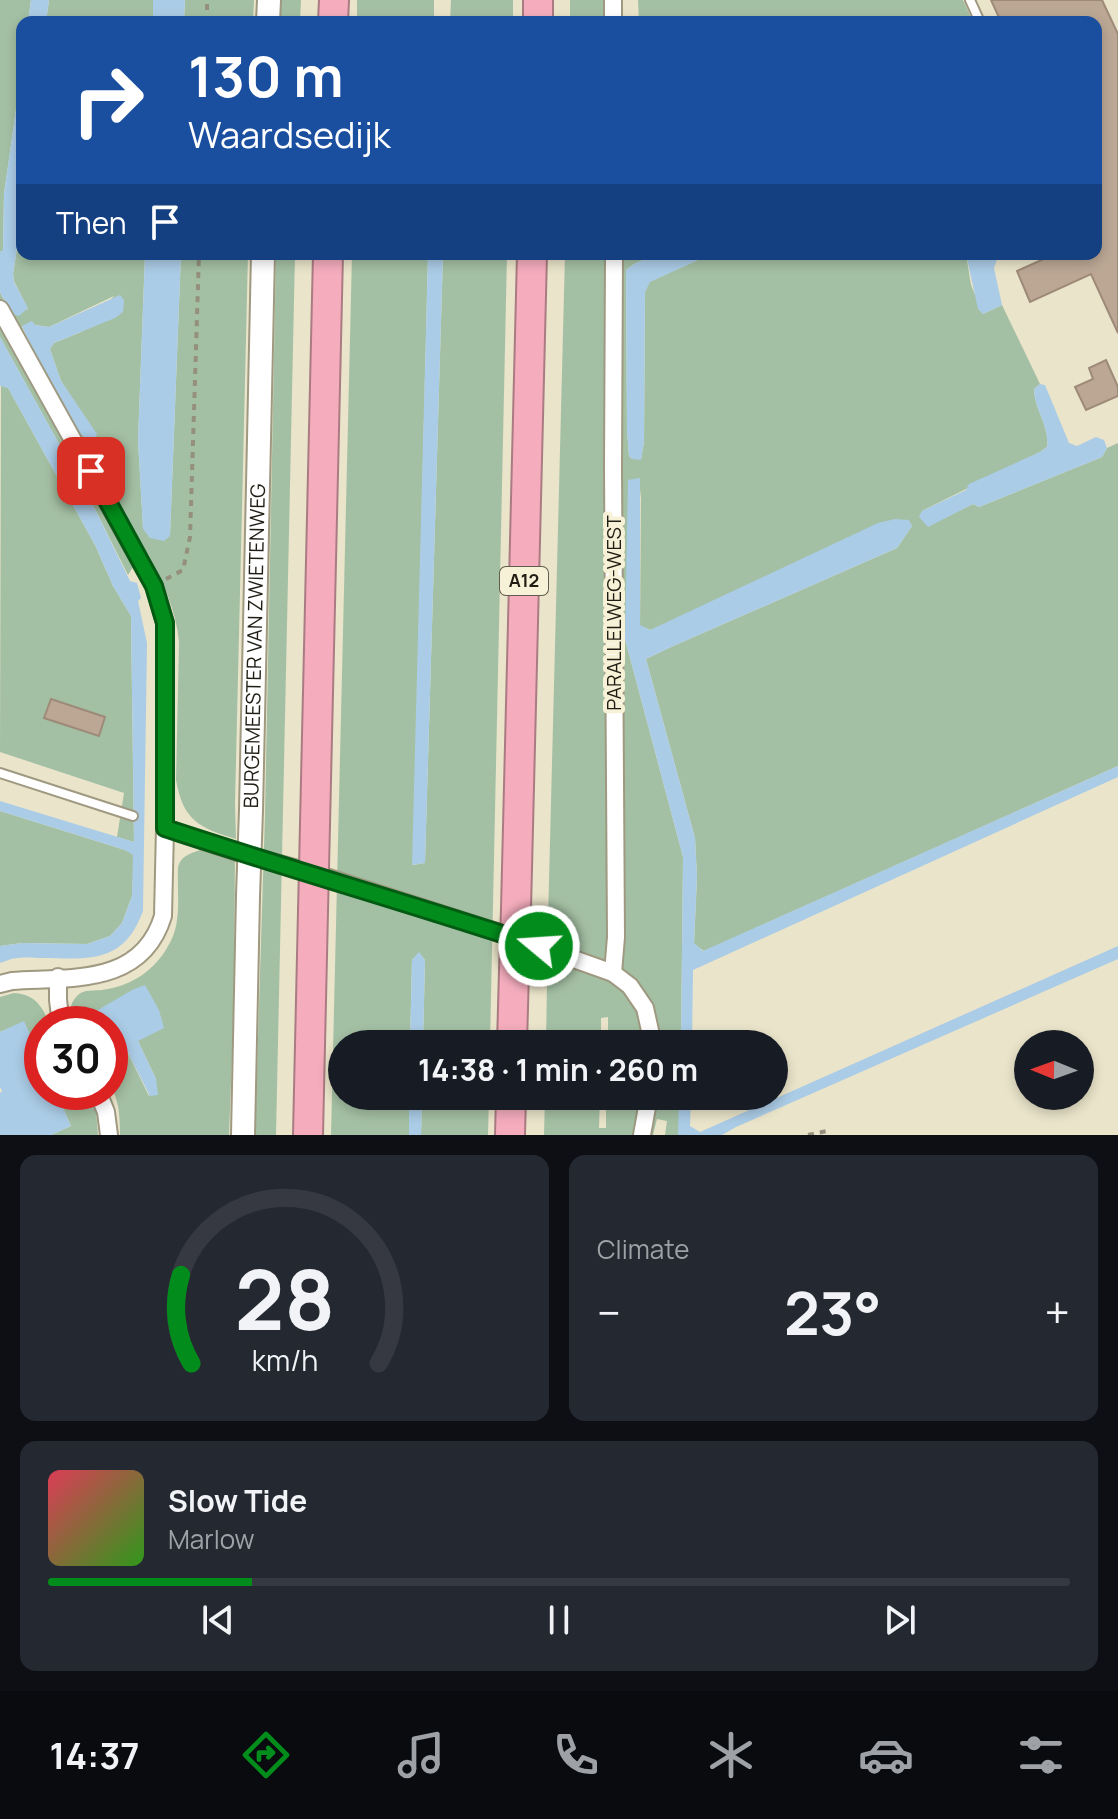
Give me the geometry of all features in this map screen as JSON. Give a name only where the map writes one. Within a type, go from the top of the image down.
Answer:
[{"type":"highway","points":[[308,1135],[328,260]]},
{"type":"highway","name":"A12","points":[[512,1030],[532,260]]},
{"type":"highway","points":[[510,1135],[511,1110]]},
{"type":"main road","name":"BURGEMEESTER VAN ZWIETENWEG","points":[[243,1135],[263,260]]},
{"type":"street","name":"PARALLELWEG-WEST","points":[[613,973],[616,937],[613,484],[619,260]]},
{"type":"street","points":[[0,309],[154,586],[165,623],[165,828],[163,916],[159,929],[148,948],[115,970],[97,976],[0,984]]},
{"type":"street","points":[[165,828],[512,937],[613,973],[630,986],[645,1008],[650,1030]]},
{"type":"street","points":[[58,977],[59,1006]]},
{"type":"street","points":[[105,1110],[109,1135]]},
{"type":"street","points":[[642,1135],[646,1110]]},
{"type":"lane","points":[[0,773],[133,816]]},
{"type":"path","points":[[154,586],[183,570],[190,537],[199,260]]},
{"type":"path","points":[[808,1135],[827,1131]]},
{"type":"green space","points":[[0,0],[31,0],[29,16],[16,16],[16,109],[4,194],[3,251],[0,252]]},
{"type":"green space","points":[[49,0],[153,0],[153,16],[47,16]]},
{"type":"green space","points":[[185,0],[254,0],[253,16],[184,16]]},
{"type":"green space","points":[[281,0],[301,0],[300,16],[280,16]]},
{"type":"green space","points":[[357,0],[434,0],[434,16],[357,16]]},
{"type":"green space","points":[[451,0],[513,0],[513,16],[450,16]]},
{"type":"green space","points":[[570,0],[623,0],[623,16],[570,16]]},
{"type":"green space","points":[[638,0],[963,0],[970,16],[639,16]]},
{"type":"green space","points":[[16,255],[16,260],[145,260],[138,440],[143,528],[150,538],[170,535],[181,260],[248,260],[236,839],[195,821],[183,805],[176,780],[179,642],[172,607],[148,554],[128,575],[0,337],[0,292],[11,314],[28,309],[14,281]],"holes":[[[114,296],[81,332],[54,343],[50,349],[61,381],[96,434],[79,433],[55,390],[46,381],[22,327],[31,322],[49,327]]]},
{"type":"green space","points":[[276,260],[295,260],[276,1135],[255,1135]]},
{"type":"green space","points":[[352,260],[428,260],[413,865],[425,863],[443,260],[507,260],[490,1030],[423,1030],[425,960],[419,953],[412,960],[410,1030],[334,1030]]},
{"type":"green space","points":[[565,260],[643,260],[626,270],[629,456],[641,459],[644,442],[645,292],[649,282],[698,260],[967,260],[971,285],[983,314],[1002,305],[1040,384],[1034,389],[1047,447],[922,511],[928,526],[973,504],[979,507],[1102,457],[1107,448],[1118,443],[1118,766],[704,951],[694,944],[695,838],[646,659],[897,548],[912,526],[651,630],[640,626],[641,489],[625,639],[683,857],[681,1030],[608,1030],[608,1017],[601,1018],[601,1030],[546,1030]]},
{"type":"green space","points":[[1,385],[8,388],[131,616],[134,842],[117,837],[124,793],[0,752]]},
{"type":"green space","points":[[0,811],[134,855],[132,896],[122,923],[110,936],[87,944],[22,943],[0,946]]},
{"type":"green space","points":[[200,850],[235,858],[229,1135],[120,1135],[118,1110],[128,1110],[128,1053],[149,1096],[156,1079],[138,1041],[128,1033],[128,1006],[72,1006],[75,998],[84,992],[114,988],[135,979],[161,957],[175,928],[178,867],[186,856]]},
{"type":"green space","points":[[21,994],[40,1006],[24,1006],[24,1022],[0,1032],[0,997]]},
{"type":"green space","points":[[64,1110],[96,1110],[98,1135],[51,1135],[71,1126]]},
{"type":"green space","points":[[332,1110],[409,1110],[409,1135],[331,1135]]},
{"type":"green space","points":[[422,1110],[489,1110],[488,1135],[421,1135]]},
{"type":"green space","points":[[545,1110],[600,1110],[599,1128],[606,1128],[606,1110],[679,1110],[678,1135],[665,1135],[667,1121],[657,1119],[653,1135],[544,1135]]},
{"type":"water","points":[[31,0],[49,0],[47,16],[29,16]]},
{"type":"water","points":[[153,0],[185,0],[184,16],[153,16]]},
{"type":"water","points":[[16,109],[16,255],[13,274],[28,308],[19,316],[11,314],[0,292],[4,194]]},
{"type":"water","points":[[145,260],[181,260],[170,536],[164,541],[150,538],[143,529],[138,440]]},
{"type":"water","points":[[428,260],[443,260],[425,863],[412,865]]},
{"type":"water","points":[[643,260],[698,260],[650,282],[645,292],[644,442],[641,460],[629,456],[627,430],[626,270]]},
{"type":"water","points":[[967,260],[997,260],[994,268],[1002,305],[983,314],[978,309]]},
{"type":"water","points":[[120,295],[124,300],[123,312],[54,343],[50,349],[61,381],[97,434],[95,439],[87,439],[79,433],[55,390],[46,381],[22,326],[32,321],[35,325],[49,327]]},
{"type":"water","points":[[0,337],[95,509],[130,581],[137,583],[141,598],[138,601],[147,643],[143,911],[135,928],[116,949],[91,957],[21,958],[0,963],[0,946],[22,943],[87,944],[110,936],[122,923],[132,896],[133,855],[0,811],[0,801],[134,842],[131,616],[8,388],[0,386]]},
{"type":"water","points":[[1040,384],[1045,385],[1069,443],[1077,446],[1096,437],[1104,440],[1107,448],[1102,457],[979,507],[973,504],[928,527],[919,517],[922,511],[966,490],[969,484],[1047,447],[1034,389]]},
{"type":"water","points":[[640,478],[640,625],[650,630],[878,523],[909,520],[912,526],[897,548],[646,659],[695,838],[694,943],[703,951],[1118,766],[1118,777],[693,970],[692,1030],[681,1030],[683,857],[625,639],[628,480]]},
{"type":"water","points":[[1118,946],[1118,959],[788,1104],[788,1093]]},
{"type":"water","points":[[419,952],[425,960],[423,1030],[410,1030],[412,960]]},
{"type":"water","points":[[145,985],[159,1010],[164,1028],[138,1041],[156,1079],[158,1095],[150,1096],[128,1053],[128,1006],[105,1006]]},
{"type":"water","points":[[24,1021],[24,1110],[64,1110],[71,1126],[51,1135],[0,1135],[0,1032]]},
{"type":"water","points":[[409,1110],[422,1110],[421,1135],[409,1135]]},
{"type":"water","points":[[679,1110],[691,1110],[690,1126],[700,1132],[749,1110],[775,1110],[722,1135],[678,1135]]},
{"type":"building","points":[[991,0],[1102,0],[1118,34],[1118,333],[1091,274],[1030,302],[1017,271],[1042,260],[1102,260],[1102,16],[998,16]]},
{"type":"building","points":[[1106,360],[1118,387],[1118,396],[1086,410],[1075,387],[1093,379],[1089,368]]},
{"type":"building","points":[[51,699],[105,717],[99,736],[44,718]]},
{"type":"route","points":[[91,471],[154,586],[165,623],[165,828],[539,946]]}]
